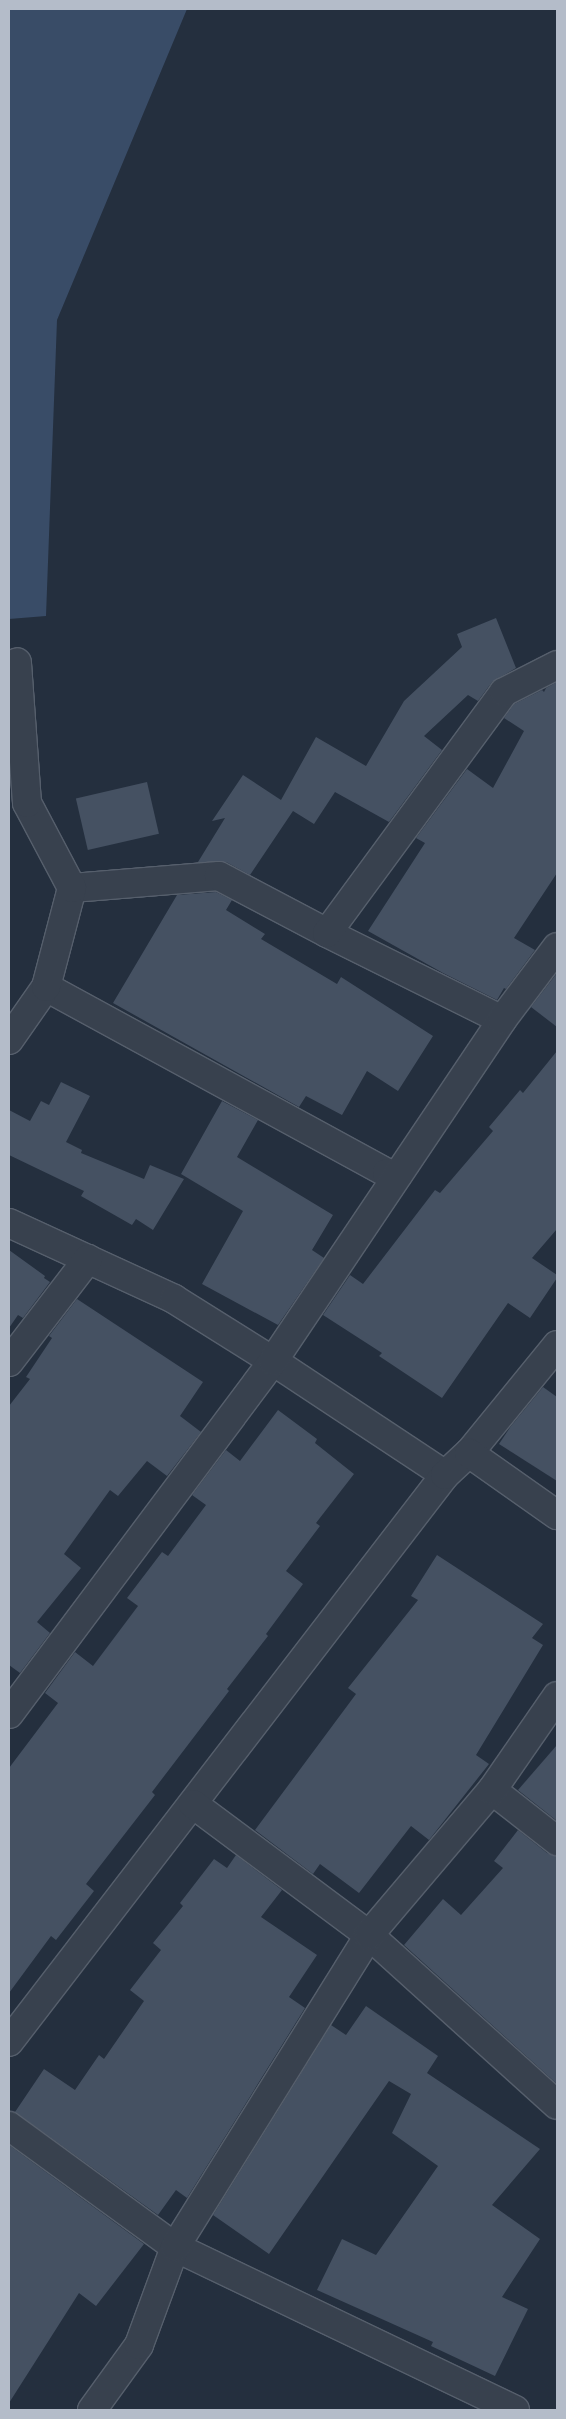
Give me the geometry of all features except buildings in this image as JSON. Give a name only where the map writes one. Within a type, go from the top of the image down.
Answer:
[{"type":"street","points":[[9,1040],[46,987],[72,888],[27,803],[17,662]]},
{"type":"street","points":[[327,933],[504,692],[557,665]]},
{"type":"street","points":[[72,888],[218,876],[327,933],[502,1020]]},
{"type":"street","points":[[9,1714],[273,1360],[502,1020],[557,947]]},
{"type":"street","points":[[46,987],[387,1173],[398,1175]]},
{"type":"street","points":[[9,1223],[174,1298],[273,1360],[445,1475]]},
{"type":"street","points":[[9,1362],[88,1259]]},
{"type":"street","points":[[9,2042],[445,1475],[469,1453],[557,1345]]},
{"type":"street","points":[[469,1453],[557,1515]]},
{"type":"street","points":[[92,2410],[139,2345],[175,2247],[370,1935],[492,1790],[557,1696]]},
{"type":"street","points":[[492,1790],[557,1841]]},
{"type":"street","points":[[193,1804],[370,1935],[557,2105]]},
{"type":"street","points":[[9,2126],[175,2247],[515,2410]]},
{"type":"water","points":[[9,9],[187,9],[57,320],[46,616],[9,619]]}]
